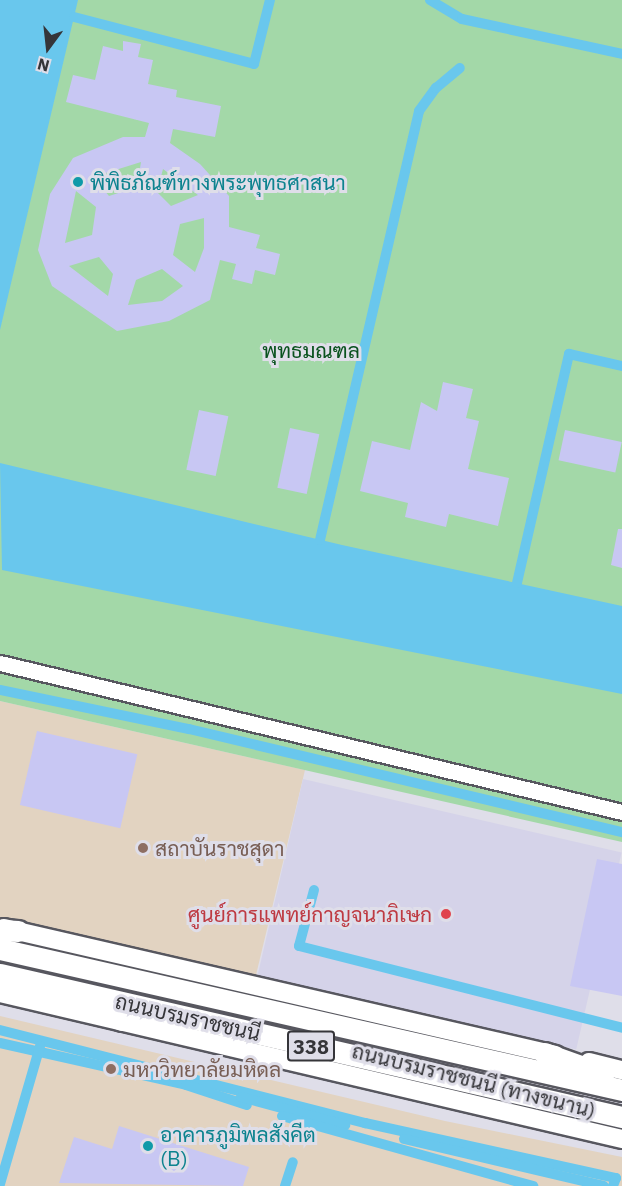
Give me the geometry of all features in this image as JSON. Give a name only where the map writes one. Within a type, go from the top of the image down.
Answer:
[{"type":"highway","name":"ถนนบรมราชชนนี","points":[[0,949],[622,1090]]},
{"type":"highway","points":[[4,981],[122,1020]]},
{"type":"highway","name":"ถนนบรมราชชนนี","points":[[4,981],[622,1118]]},
{"type":"highway","points":[[544,1053],[622,1081]]},
{"type":"main road","name":"ถนนบรมราชชนนี (ทางขนาน)","points":[[6,930],[622,1070]]},
{"type":"main road","name":"ถนนบรมราชชนนี (ทางขนาน)","points":[[122,1020],[622,1139]]},
{"type":"street","points":[[0,663],[622,812]]},
{"type":"shaded area","name":"สถาบันราชสุดา","points":[[0,701],[305,770],[256,975],[0,918]]},
{"type":"shaded area","name":"ศูนย์การแพทย์กาญจนาภิเษก","points":[[303,779],[622,853],[576,1049],[258,976]]},
{"type":"shaded area","name":"มหาวิทยาลัยมหิดล","points":[[0,1016],[445,1121],[622,1157],[622,1186],[0,1186]]},
{"type":"green space","name":"พุทธมณฑล","points":[[0,0],[622,0],[622,842],[0,701]]},
{"type":"water","points":[[0,0],[78,0],[0,330]]},
{"type":"water","points":[[0,463],[342,545],[622,606],[622,694],[2,570]]},
{"type":"building","name":"พิพิธภัณฑ์ทางพระพุทธศาสนา","points":[[123,41],[141,44],[138,57],[153,60],[148,84],[177,90],[176,97],[221,106],[215,137],[173,129],[170,143],[200,164],[229,196],[229,227],[260,235],[256,248],[280,254],[275,275],[255,270],[252,284],[232,279],[236,264],[220,260],[210,300],[169,321],[117,331],[52,286],[38,250],[50,194],[73,158],[123,137],[145,137],[149,123],[66,102],[73,75],[95,80],[103,46],[123,51]],"holes":[[[141,162],[137,187],[109,196],[93,177]],[[163,169],[198,195],[171,206],[157,192]],[[76,191],[96,207],[92,235],[65,243]],[[204,218],[204,248],[195,272],[173,255],[180,224]],[[99,257],[113,274],[108,296],[69,266]],[[162,269],[183,286],[162,301],[128,305],[136,280]]]},
{"type":"building","points":[[443,382],[473,389],[466,418],[479,421],[468,469],[509,478],[498,526],[449,514],[446,527],[405,517],[408,503],[360,491],[372,441],[410,450],[421,402],[437,411]]},
{"type":"building","points":[[199,410],[228,416],[216,476],[186,470]]},
{"type":"building","points":[[290,428],[319,434],[307,494],[277,488]]},
{"type":"building","points":[[565,430],[622,442],[615,472],[559,460]]},
{"type":"building","points":[[618,529],[622,529],[622,568],[611,565]]},
{"type":"building","points":[[37,731],[137,754],[120,828],[20,805]]},
{"type":"building","points":[[597,859],[622,864],[622,996],[570,986]]},
{"type":"building","name":"อาคารภูมิพลสังคีต (B)","points":[[119,1126],[249,1167],[243,1186],[59,1183],[74,1137],[112,1149]]},
{"type":"waterway","points":[[74,17],[254,64],[270,0]]},
{"type":"waterway","points":[[430,0],[462,19],[622,54]]},
{"type":"waterway","points":[[320,540],[419,111],[436,88],[460,68]]},
{"type":"waterway","points":[[517,583],[569,354],[622,366]]},
{"type":"waterway","points":[[0,690],[189,729],[622,832]]},
{"type":"waterway","points":[[314,890],[299,946],[622,1028]]},
{"type":"waterway","points":[[0,1030],[365,1123],[616,1178],[613,1186]]},
{"type":"waterway","points":[[0,1043],[186,1085],[247,1105]]},
{"type":"waterway","points":[[0,1184],[40,1046]]},
{"type":"waterway","points":[[241,1097],[345,1125]]},
{"type":"waterway","points":[[282,1116],[533,1186]]},
{"type":"waterway","points":[[404,1139],[604,1186]]},
{"type":"waterway","points":[[285,1186],[293,1162]]},
{"type":"place","name":"พิพิธภัณฑ์ทางพระพุทธศาสนา","points":[[78,182]]},
{"type":"place","name":"สถาบันราชสุดา","points":[[143,848]]},
{"type":"place","name":"ศูนย์การแพทย์กาญจนาภิเษก","points":[[446,914]]},
{"type":"place","name":"มหาวิทยาลัยมหิดล","points":[[111,1069]]},
{"type":"place","name":"อาคารภูมิพลสังคีต (B)","points":[[148,1146]]}]
